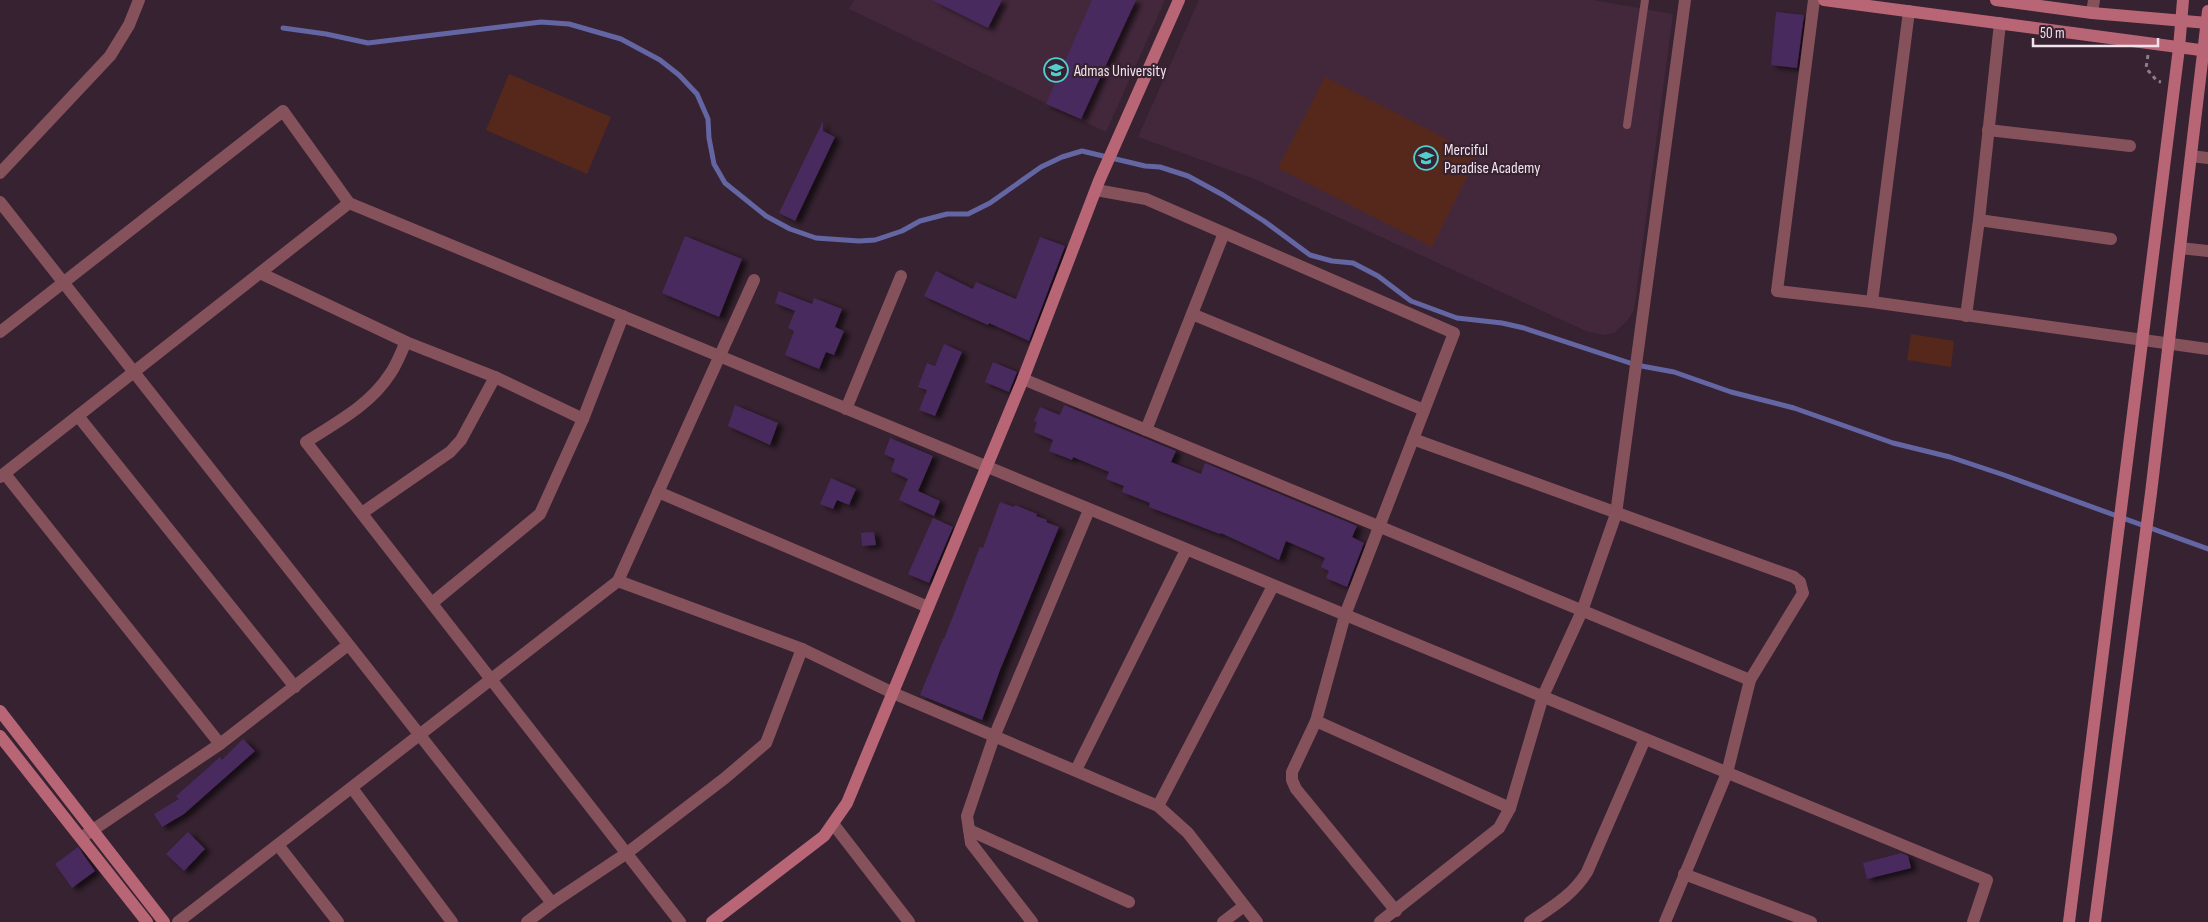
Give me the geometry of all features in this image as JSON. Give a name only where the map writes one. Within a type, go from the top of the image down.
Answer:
[{"type":"street","points":[[0,173],[110,56],[129,25],[139,0]]},
{"type":"street","points":[[712,922],[810,849],[834,824],[847,803],[1023,379],[1119,133],[1179,0]]},
{"type":"street","points":[[1380,922],[1499,828],[1510,808],[1543,696],[1582,611],[1616,514],[1686,0]]},
{"type":"street","points":[[1814,0],[1777,291],[1872,302],[2208,350]]},
{"type":"street","points":[[1824,0],[2206,51]]},
{"type":"street","points":[[1996,0],[2093,6],[2180,21],[2208,19],[2206,51],[2191,156],[2151,493],[2095,922]]},
{"type":"street","points":[[2069,922],[2179,48],[2183,0]]},
{"type":"street","points":[[1872,302],[1909,11]]},
{"type":"street","points":[[1966,316],[1979,220],[2000,23]]},
{"type":"street","points":[[0,332],[282,111],[349,203],[1987,880],[1973,922]]},
{"type":"street","points":[[1988,130],[2130,146]]},
{"type":"street","points":[[2191,156],[2208,158]]},
{"type":"street","points":[[1098,185],[1146,199],[1454,333],[1345,615],[1316,722],[1292,772],[1292,780],[1296,789],[1396,911]]},
{"type":"street","points":[[0,202],[552,903]]},
{"type":"street","points":[[220,744],[2,476],[349,203]]},
{"type":"street","points":[[1979,220],[2111,239]]},
{"type":"street","points":[[1146,430],[1224,233]]},
{"type":"street","points":[[2180,248],[2208,251]]},
{"type":"street","points":[[260,273],[406,342],[494,377],[583,419]]},
{"type":"street","points":[[846,409],[901,276]]},
{"type":"street","points":[[178,922],[618,581],[754,280]]},
{"type":"street","points":[[1192,314],[1424,410]]},
{"type":"street","points":[[432,603],[540,514],[583,419],[623,316]]},
{"type":"street","points":[[406,342],[391,372],[375,394],[356,410],[306,442],[680,922]]},
{"type":"street","points":[[362,513],[450,452],[461,440],[494,377]]},
{"type":"street","points":[[1023,379],[1750,680]]},
{"type":"street","points":[[78,416],[295,687]]},
{"type":"street","points":[[1413,439],[1794,577],[1800,582],[1803,593],[1750,680],[1727,773],[1665,922]]},
{"type":"street","points":[[658,492],[928,607]]},
{"type":"street","points":[[1032,922],[971,843],[967,816],[994,737],[1090,510]]},
{"type":"street","points":[[1076,770],[1186,550]]},
{"type":"street","points":[[618,581],[802,649],[893,693],[1158,806],[1188,834],[1257,922]]},
{"type":"street","points":[[1158,806],[1273,586]]},
{"type":"street","points":[[81,838],[220,744],[348,645]]},
{"type":"street","points":[[527,922],[627,853],[725,778],[766,743],[802,649]]},
{"type":"street","points":[[0,711],[164,922]]},
{"type":"street","points":[[1316,722],[1510,808]]},
{"type":"street","points":[[0,736],[147,922]]},
{"type":"street","points":[[1530,922],[1564,899],[1579,885],[1587,872],[1645,739]]},
{"type":"street","points":[[352,788],[452,922]]},
{"type":"street","points":[[834,824],[909,922]]},
{"type":"street","points":[[969,830],[1129,902]]},
{"type":"street","points":[[278,845],[338,922]]},
{"type":"street","points":[[1684,874],[1811,922]]},
{"type":"street","points":[[1223,922],[1244,906]]},
{"type":"lane","points":[[1627,125],[1645,0]]},
{"type":"shaded area","name":"Admas University","points":[[854,0],[1165,0],[1106,132],[849,9]]},
{"type":"shaded area","name":"Merciful Paradise Academy","points":[[1199,0],[1593,0],[1673,14],[1634,310],[1627,321],[1614,333],[1604,335],[1588,332],[1257,180],[1138,137]]},
{"type":"shaded area","points":[[509,74],[611,117],[587,174],[486,130]]},
{"type":"shaded area","points":[[1325,77],[1478,155],[1432,247],[1278,168]]},
{"type":"shaded area","points":[[1911,334],[1954,341],[1951,367],[1907,360]]},
{"type":"building","points":[[932,0],[1002,0],[988,28]]},
{"type":"building","points":[[1092,0],[1136,0],[1081,119],[1046,104]]},
{"type":"building","points":[[1776,12],[1804,15],[1797,68],[1771,65]]},
{"type":"building","points":[[823,121],[823,131],[835,137],[795,221],[779,213]]},
{"type":"building","points":[[685,236],[742,259],[719,317],[662,293]]},
{"type":"building","points":[[1040,237],[1065,246],[1029,341],[924,296],[936,271],[973,289],[976,282],[1016,299]]},
{"type":"building","points":[[779,291],[812,304],[814,298],[842,309],[835,327],[844,331],[834,355],[826,352],[819,369],[785,355],[794,331],[788,328],[795,311],[775,303]]},
{"type":"building","points":[[944,344],[962,352],[935,416],[919,410],[927,390],[918,387],[927,363],[935,366]]},
{"type":"building","points":[[993,362],[1017,372],[1009,392],[985,382]]},
{"type":"building","points":[[735,405],[778,423],[770,445],[728,426]]},
{"type":"building","points":[[1064,405],[1176,451],[1171,462],[1201,474],[1205,463],[1357,526],[1352,537],[1364,543],[1347,587],[1326,578],[1329,571],[1321,567],[1325,558],[1286,541],[1279,560],[1221,533],[1149,507],[1150,503],[1122,492],[1124,486],[1106,479],[1109,472],[1073,457],[1072,460],[1049,451],[1053,440],[1034,432],[1037,422],[1034,421],[1040,407],[1060,415]]},
{"type":"building","points":[[890,438],[933,456],[918,491],[940,501],[934,516],[899,500],[908,479],[891,471],[895,459],[884,454]]},
{"type":"building","points":[[831,478],[856,489],[849,505],[837,500],[833,509],[820,504]]},
{"type":"building","points":[[1000,502],[1014,507],[1015,505],[1037,514],[1036,516],[1047,520],[1046,522],[1059,527],[1000,670],[982,720],[920,695],[980,547],[983,548]]},
{"type":"building","points":[[933,518],[953,527],[929,583],[908,574]]},
{"type":"building","points":[[874,532],[876,545],[862,546],[861,533]]},
{"type":"building","points":[[243,739],[255,751],[184,814],[162,827],[154,814],[179,799],[176,796],[220,757],[222,760]]},
{"type":"building","points":[[188,832],[205,849],[184,871],[166,854]]},
{"type":"building","points":[[78,847],[95,871],[72,888],[55,864]]},
{"type":"building","points":[[1901,853],[1908,856],[1911,868],[1867,879],[1863,863]]},
{"type":"waterway","points":[[283,28],[326,34],[368,43],[541,22],[569,24],[621,39],[660,60],[679,75],[697,94],[708,119],[709,138],[714,164],[725,183],[766,216],[790,229],[816,238],[859,241],[875,240],[902,231],[920,221],[947,214],[968,214],[990,203],[1041,167],[1062,157],[1082,151],[1145,166],[1160,167],[1188,176],[1223,195],[1264,221],[1310,255],[1332,261],[1353,263],[1378,276],[1411,301],[1457,318],[1502,323],[1524,328],[1636,365],[1674,372],[1731,392],[1794,408],[1893,443],[1950,457],[2004,475],[2208,549]]},
{"type":"place","name":"Admas University","points":[[1056,70]]},
{"type":"place","name":"Merciful Paradise Academy","points":[[1426,158]]}]
